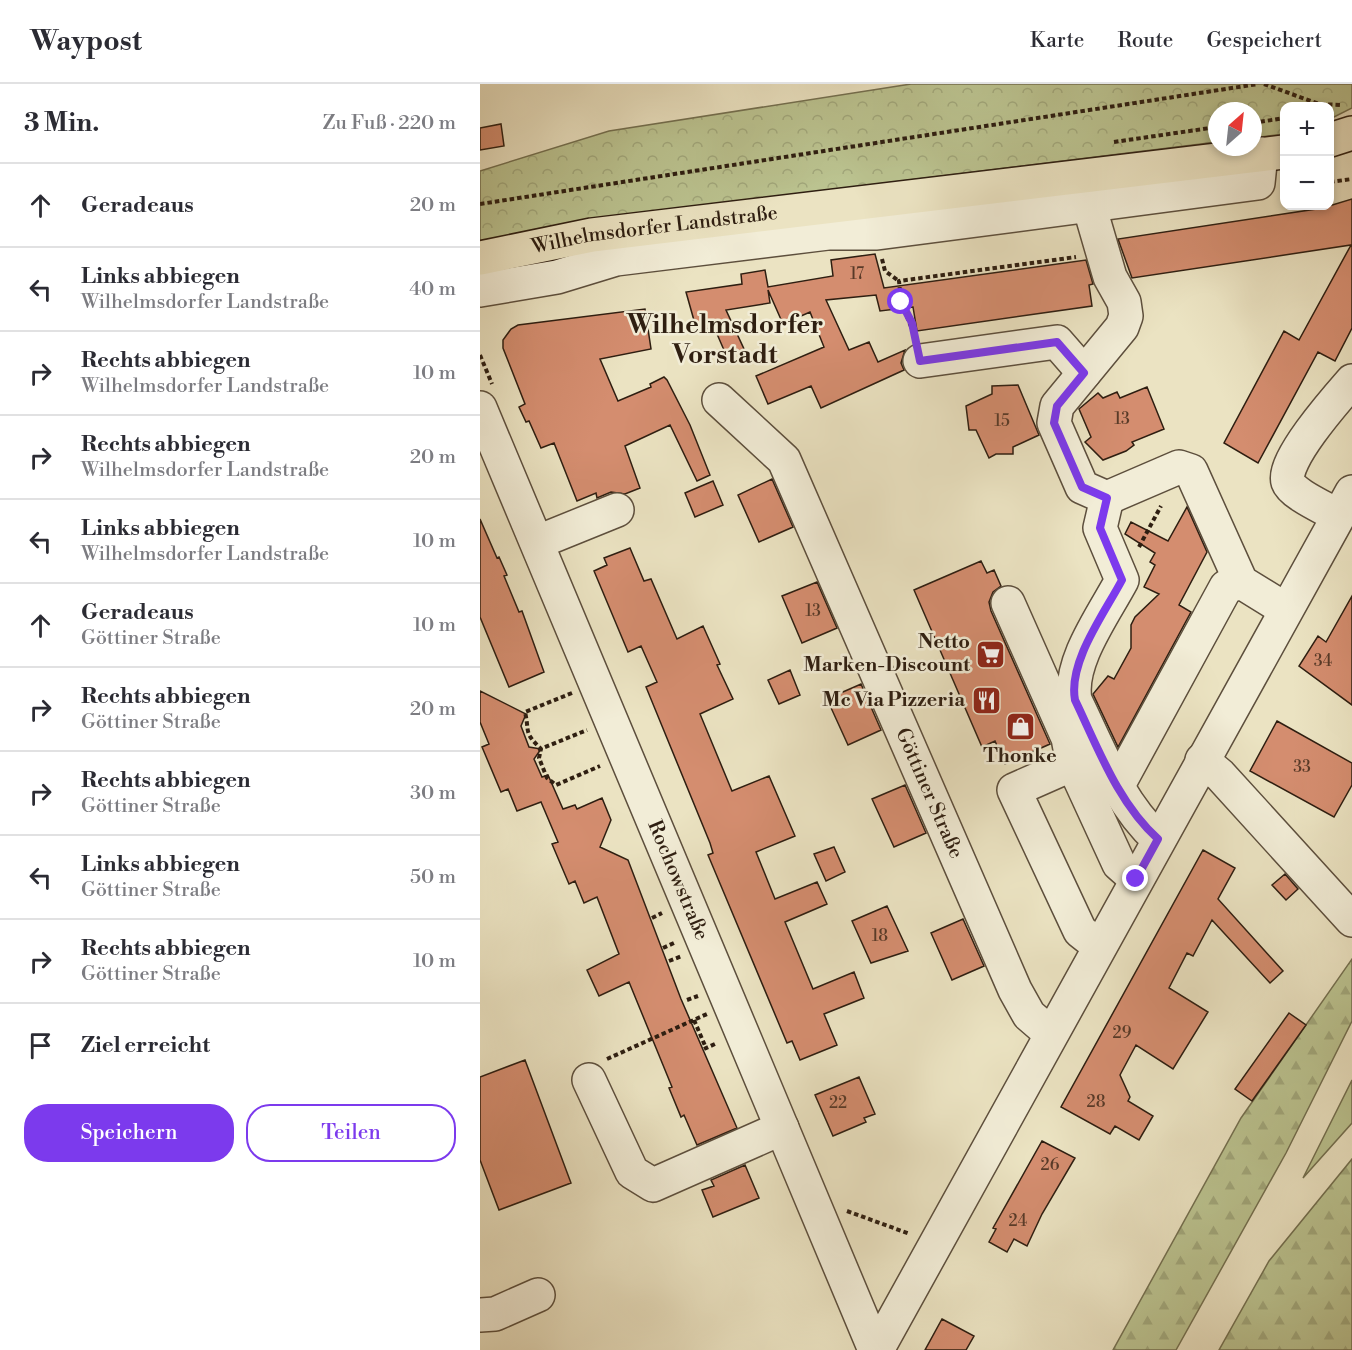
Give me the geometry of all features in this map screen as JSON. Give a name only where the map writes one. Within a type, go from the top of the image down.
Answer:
[{"type":"main road","points":[[1334,135],[1351,119]]},
{"type":"main road","points":[[1334,152],[1352,150]]},
{"type":"main road","name":"Wilhelmsdorfer Landstraße","points":[[480,258],[592,235],[829,220],[1073,198],[1277,153]]},
{"type":"street","points":[[1073,198],[1103,253],[1110,277],[1124,302],[1126,316],[1122,327],[1057,406],[1054,423],[1082,487],[1107,498],[1179,467],[1191,471],[1241,582],[1285,609]]},
{"type":"street","name":"Wilhelmsdorfer Landstraße","points":[[480,290],[557,278],[616,259],[829,220]]},
{"type":"street","points":[[920,361],[1057,342],[1084,373]]},
{"type":"street","points":[[876,1350],[1345,504],[1293,490],[1287,481],[1288,470],[1318,418],[1352,381]]},
{"type":"street","name":"Göttiner Straße","points":[[719,400],[784,460],[1015,990],[1029,1015],[1051,1034]]},
{"type":"street","name":"Rochowstraße","points":[[480,408],[876,1350]]},
{"type":"street","points":[[1107,498],[1100,528],[1122,580],[1077,666],[1073,685],[1075,700],[1117,787],[1141,824],[1158,839]]},
{"type":"street","points":[[538,542],[617,510]]},
{"type":"street","points":[[1117,787],[1226,586],[1241,582]]},
{"type":"street","points":[[1008,603],[1068,738],[1073,764],[1119,864],[1136,879]]},
{"type":"street","points":[[1202,760],[1220,775],[1352,920]]},
{"type":"street","points":[[1073,764],[1014,790],[1080,931],[1100,946]]},
{"type":"street","points":[[589,1080],[632,1172],[653,1185],[783,1128]]},
{"type":"street","points":[[480,1314],[495,1314],[538,1296]]},
{"type":"path","points":[[480,204],[609,182],[1258,84]]},
{"type":"path","points":[[1264,84],[1319,104],[1351,119]]},
{"type":"path","points":[[1262,122],[1280,119]]},
{"type":"path","points":[[1334,181],[1352,179]]},
{"type":"path","points":[[920,361],[912,323],[901,302],[899,280],[1103,253]]},
{"type":"path","points":[[1122,580],[1179,467]]},
{"type":"path","points":[[540,750],[533,743],[525,724],[525,712],[575,692]]},
{"type":"path","points":[[540,750],[591,728]]},
{"type":"path","points":[[540,750],[539,758],[548,778],[556,785],[605,764]]},
{"type":"path","points":[[652,918],[666,911]]},
{"type":"path","points":[[663,948],[680,941]]},
{"type":"path","points":[[669,962],[685,954]]},
{"type":"path","points":[[589,1080],[603,1061],[710,1013]]},
{"type":"path","points":[[694,1020],[705,1049],[722,1041]]},
{"type":"green space","points":[[911,84],[1352,84],[1352,108],[1334,117],[1334,102],[1280,102],[1280,135],[1262,137],[1262,102],[1208,102],[1208,143],[658,211],[480,241],[480,171],[609,131]]},
{"type":"green space","points":[[1352,959],[1352,1021],[1286,1153],[1176,1350],[1113,1350],[1241,1118]]},
{"type":"green space","points":[[1352,1080],[1352,1123],[1303,1178]]},
{"type":"green space","points":[[1352,1159],[1352,1350],[1219,1350],[1269,1261]]},
{"type":"building","points":[[501,124],[504,146],[480,150],[480,128]]},
{"type":"building","points":[[1352,199],[1352,328],[1335,361],[1318,352],[1258,463],[1224,443],[1284,331],[1299,340],[1351,245],[1132,278],[1118,239],[1309,210],[1334,210],[1334,204]]},
{"type":"building","points":[[875,254],[884,288],[1086,260],[1093,284],[1089,285],[1092,306],[917,331],[913,307],[880,311],[876,295],[826,300],[849,350],[869,342],[878,362],[905,350],[901,363],[904,370],[821,408],[811,386],[768,404],[756,376],[824,347],[810,312],[783,324],[768,290],[770,303],[726,310],[744,349],[727,357],[714,327],[697,331],[686,292],[742,284],[741,274],[765,270],[768,287],[833,276],[831,260]]},
{"type":"building","points":[[645,309],[651,349],[600,359],[618,401],[651,387],[650,384],[664,377],[667,380],[690,425],[710,475],[697,481],[670,425],[625,446],[640,488],[625,494],[611,492],[597,498],[596,493],[577,501],[554,443],[541,448],[529,421],[526,422],[519,407],[525,404],[503,348],[503,340],[511,329],[518,325]]},
{"type":"building","points":[[1018,385],[1039,435],[1013,447],[1013,454],[996,454],[989,458],[976,430],[969,430],[966,406],[992,394],[992,386]]},
{"type":"building","points":[[1147,387],[1164,429],[1132,442],[1134,445],[1126,451],[1103,460],[1085,442],[1091,437],[1079,409],[1098,393],[1103,398],[1117,392],[1120,398]]},
{"type":"building","points":[[772,479],[793,527],[759,542],[738,495]]},
{"type":"building","points":[[713,481],[723,505],[695,517],[685,493]]},
{"type":"building","points":[[1187,507],[1207,552],[1179,605],[1191,612],[1118,747],[1093,694],[1108,676],[1114,679],[1131,648],[1131,625],[1135,617],[1159,594],[1144,587],[1155,565],[1150,562],[1155,553],[1125,534],[1131,522],[1168,541]]},
{"type":"building","points":[[480,519],[507,575],[504,576],[519,612],[522,611],[544,672],[509,687],[480,617]]},
{"type":"building","points":[[630,548],[644,581],[651,579],[677,639],[703,626],[720,664],[717,665],[733,699],[700,714],[732,791],[769,776],[795,836],[756,852],[775,899],[817,882],[827,904],[785,922],[813,989],[854,972],[864,998],[824,1014],[837,1045],[800,1060],[792,1041],[787,1043],[708,855],[713,853],[710,843],[646,687],[657,682],[641,646],[628,652],[594,571],[607,565],[604,558]]},
{"type":"building","points":[[981,561],[987,573],[994,570],[1001,586],[993,592],[989,602],[991,611],[1050,744],[1005,764],[995,741],[982,747],[914,590]]},
{"type":"building","points":[[817,582],[837,628],[802,643],[782,596]]},
{"type":"building","points":[[1352,596],[1352,705],[1299,666],[1318,636],[1326,642]]},
{"type":"building","points":[[790,670],[800,695],[779,704],[768,680]]},
{"type":"building","points":[[861,684],[881,730],[848,745],[827,699]]},
{"type":"building","points":[[480,691],[526,714],[521,726],[529,747],[541,749],[534,759],[542,777],[548,775],[563,809],[575,805],[577,809],[602,798],[611,820],[600,847],[628,860],[681,999],[737,1128],[697,1145],[684,1115],[681,1117],[669,1088],[672,1087],[629,982],[599,996],[587,970],[619,954],[597,897],[584,903],[575,881],[569,884],[552,844],[558,842],[541,802],[517,811],[508,789],[501,792],[482,747],[489,744],[480,722]]},
{"type":"building","points":[[1277,721],[1352,763],[1352,785],[1334,817],[1250,771]]},
{"type":"building","points":[[905,785],[926,833],[894,847],[872,799]]},
{"type":"building","points":[[834,847],[845,872],[826,881],[814,854]]},
{"type":"building","points":[[1203,850],[1235,868],[1218,899],[1283,971],[1270,983],[1212,920],[1193,956],[1187,953],[1169,988],[1208,1012],[1173,1069],[1136,1045],[1120,1075],[1130,1097],[1128,1101],[1153,1116],[1139,1140],[1115,1126],[1110,1134],[1061,1107]]},
{"type":"building","points":[[1285,874],[1298,889],[1286,900],[1272,885]]},
{"type":"building","points":[[887,906],[908,951],[871,963],[852,921]]},
{"type":"building","points":[[963,919],[984,966],[952,980],[931,933]]},
{"type":"building","points":[[1289,1013],[1306,1025],[1252,1101],[1235,1089]]},
{"type":"building","points":[[525,1060],[571,1183],[499,1210],[480,1160],[480,1077]]},
{"type":"building","points":[[859,1077],[875,1114],[864,1118],[866,1122],[833,1136],[815,1095]]},
{"type":"building","points":[[1042,1141],[1075,1158],[1042,1214],[1027,1246],[1014,1239],[1007,1252],[989,1242],[996,1229],[993,1228]]},
{"type":"building","points":[[745,1165],[759,1198],[713,1217],[702,1190],[714,1186],[711,1180]]},
{"type":"building","points":[[942,1319],[974,1336],[966,1350],[925,1350]]},
{"type":"place","name":"Netto Marken-Discount","points":[[991,654]]},
{"type":"place","name":"Mc Via Pizzeria","points":[[986,700]]},
{"type":"place","name":"Thonke","points":[[1020,726]]},
{"type":"district","name":"Wilhelmsdorfer Vorstadt","points":[[725,340]]},
{"type":"route","points":[[901,302],[912,323],[920,361],[1057,342],[1084,373],[1057,406],[1054,423],[1082,487],[1107,498],[1100,528],[1122,580],[1077,666],[1073,685],[1075,700],[1117,787],[1141,824],[1158,839],[1136,879]]}]
